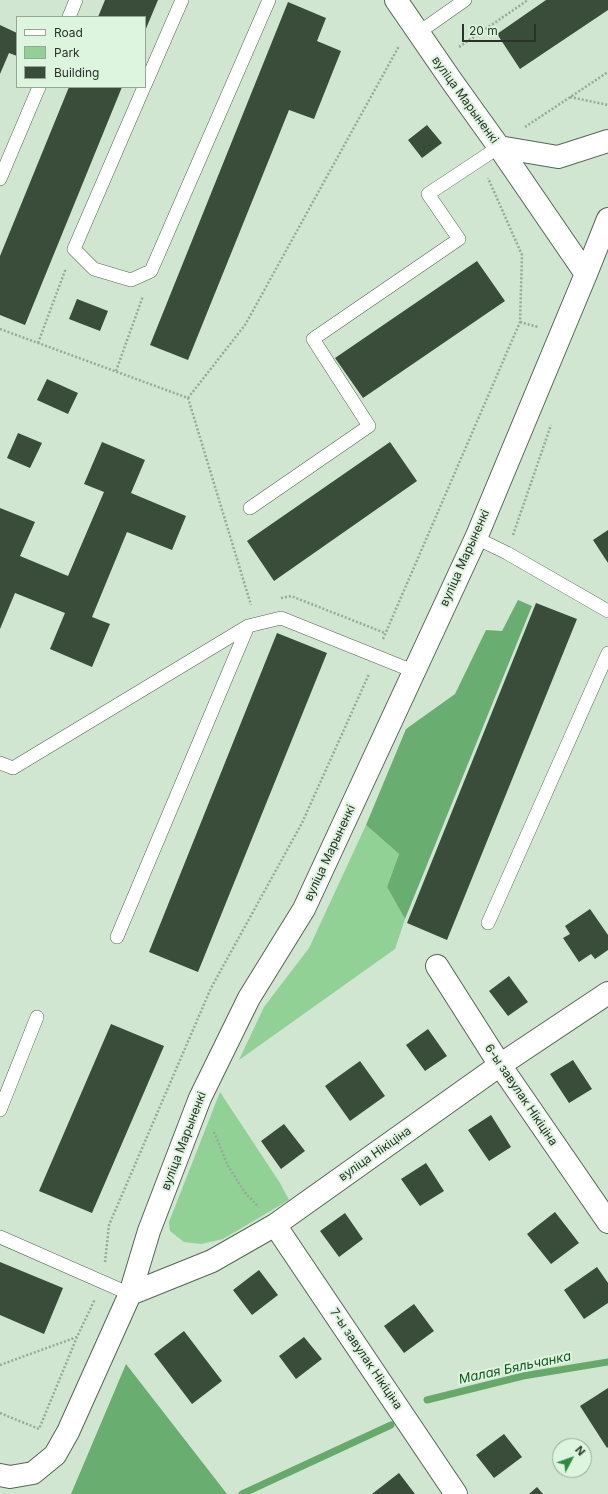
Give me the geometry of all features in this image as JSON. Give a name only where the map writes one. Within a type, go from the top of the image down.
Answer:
[{"type":"street","name":"вуліца Марыненкі","points":[[396,0],[499,148],[558,157],[608,142]]},
{"type":"street","points":[[499,148],[586,274]]},
{"type":"street","name":"вуліца Марыненкі","points":[[0,1475],[10,1477],[33,1472],[55,1454],[68,1432],[130,1294],[149,1231],[200,1098],[249,998],[304,909],[476,538],[608,219]]},
{"type":"street","name":"6-ы завулак Нікіціна","points":[[437,966],[500,1065],[608,1222]]},
{"type":"street","name":"вуліца Нікіціна","points":[[130,1294],[212,1261],[275,1225],[500,1065],[608,993]]},
{"type":"street","name":"7-ы завулак Нікіціна","points":[[275,1225],[456,1494]]},
{"type":"lane","points":[[69,16],[76,0]]},
{"type":"lane","points":[[146,81],[182,0]]},
{"type":"lane","points":[[143,88],[74,249],[94,270],[131,280],[152,271],[269,0]]},
{"type":"lane","points":[[418,33],[465,0]]},
{"type":"lane","points":[[0,179],[39,88]]},
{"type":"lane","points":[[250,508],[369,426],[313,339],[459,239],[428,194],[499,148]]},
{"type":"lane","points":[[476,538],[507,553],[608,611]]},
{"type":"lane","points":[[0,763],[12,768],[248,626],[281,618],[414,672]]},
{"type":"lane","points":[[117,937],[248,626]]},
{"type":"lane","points":[[488,923],[608,652]]},
{"type":"lane","points":[[0,1110],[37,1017]]},
{"type":"lane","points":[[0,1237],[130,1294]]},
{"type":"path","points":[[459,47],[528,0]]},
{"type":"path","points":[[438,18],[464,54]]},
{"type":"path","points":[[188,398],[245,325],[399,45],[403,51]]},
{"type":"path","points":[[524,128],[608,72]]},
{"type":"path","points":[[570,97],[608,105]]},
{"type":"path","points":[[0,1412],[39,1429],[77,1337],[103,1282],[110,1225],[211,988],[302,823],[376,656],[520,322],[522,255],[480,160]]},
{"type":"path","points":[[38,343],[74,249]]},
{"type":"path","points":[[116,371],[152,271]]},
{"type":"path","points":[[0,329],[188,398]]},
{"type":"path","points":[[188,398],[251,605],[257,604]]},
{"type":"path","points":[[507,553],[552,421]]},
{"type":"path","points":[[277,599],[291,596],[385,633]]},
{"type":"path","points":[[200,1098],[228,1166],[246,1194],[275,1225]]},
{"type":"path","points":[[0,1365],[77,1337]]},
{"type":"green space","points":[[518,600],[532,606],[405,919],[387,887],[399,854],[366,825],[406,729],[455,694],[486,630],[502,631]]},
{"type":"green space","points":[[366,825],[399,854],[387,887],[405,919],[395,949],[239,1060],[264,1007],[309,948]]},
{"type":"green space","points":[[220,1092],[280,1183],[289,1200],[223,1239],[201,1244],[184,1242],[170,1231],[169,1222]]},
{"type":"green space","points":[[126,1364],[227,1494],[71,1494]]},
{"type":"building","points":[[105,0],[158,0],[146,29],[146,16],[98,16]]},
{"type":"building","points":[[546,0],[608,0],[608,10],[520,69],[497,34]]},
{"type":"building","points":[[288,2],[326,18],[317,41],[341,51],[314,119],[289,110],[188,360],[150,345]]},
{"type":"building","points":[[0,25],[16,33],[16,56],[9,53],[0,74]]},
{"type":"building","points":[[69,88],[122,88],[25,325],[0,315],[0,256]]},
{"type":"building","points":[[427,125],[442,143],[422,158],[408,140]]},
{"type":"building","points":[[477,261],[505,301],[363,398],[335,358]]},
{"type":"building","points":[[77,299],[108,311],[100,331],[69,319]]},
{"type":"building","points":[[47,379],[78,393],[68,414],[37,400]]},
{"type":"building","points":[[18,433],[42,443],[30,468],[7,458]]},
{"type":"building","points":[[102,442],[145,460],[131,493],[186,516],[172,550],[127,532],[92,617],[110,624],[92,667],[50,649],[65,613],[15,593],[0,629],[0,508],[35,522],[20,556],[68,576],[104,492],[84,484]]},
{"type":"building","points":[[390,442],[417,481],[274,581],[247,541]]},
{"type":"building","points":[[608,530],[608,563],[593,540]]},
{"type":"building","points":[[536,603],[577,619],[447,940],[407,923]]},
{"type":"building","points":[[277,633],[327,653],[198,972],[149,952]]},
{"type":"building","points":[[590,909],[608,935],[608,950],[595,959],[591,954],[579,962],[563,938],[570,934],[565,926]]},
{"type":"building","points":[[509,976],[528,1002],[508,1016],[489,991]]},
{"type":"building","points":[[111,1024],[164,1046],[92,1213],[39,1191]]},
{"type":"building","points":[[428,1029],[447,1056],[425,1071],[406,1045]]},
{"type":"building","points":[[573,1060],[592,1089],[569,1103],[550,1074]]},
{"type":"building","points":[[360,1061],[385,1096],[350,1121],[325,1086]]},
{"type":"building","points":[[491,1115],[511,1147],[489,1161],[468,1130]]},
{"type":"building","points":[[284,1124],[305,1151],[281,1169],[261,1141]]},
{"type":"building","points":[[426,1163],[444,1191],[420,1206],[401,1179]]},
{"type":"building","points":[[555,1212],[579,1243],[551,1264],[527,1234]]},
{"type":"building","points":[[345,1213],[363,1239],[339,1257],[320,1231]]},
{"type":"building","points":[[0,1262],[63,1288],[44,1334],[0,1315]]},
{"type":"building","points":[[597,1267],[608,1283],[608,1303],[584,1319],[564,1290]]},
{"type":"building","points":[[259,1270],[278,1295],[252,1315],[233,1290]]},
{"type":"building","points":[[414,1304],[434,1331],[404,1353],[384,1326]]},
{"type":"building","points":[[184,1331],[222,1381],[192,1404],[154,1354]]},
{"type":"building","points":[[304,1337],[322,1359],[296,1379],[279,1356]]},
{"type":"building","points":[[608,1388],[608,1447],[607,1448],[580,1406]]},
{"type":"building","points":[[504,1434],[522,1457],[494,1478],[476,1455]]},
{"type":"building","points":[[399,1473],[415,1494],[372,1494]]},
{"type":"building","points":[[537,1487],[543,1494],[529,1494]]},
{"type":"waterway","name":"Малая Бяльчанка","points":[[427,1400],[523,1376],[608,1362]]},
{"type":"waterway","name":"Малая Бяльчанка","points":[[242,1494],[391,1425]]}]
